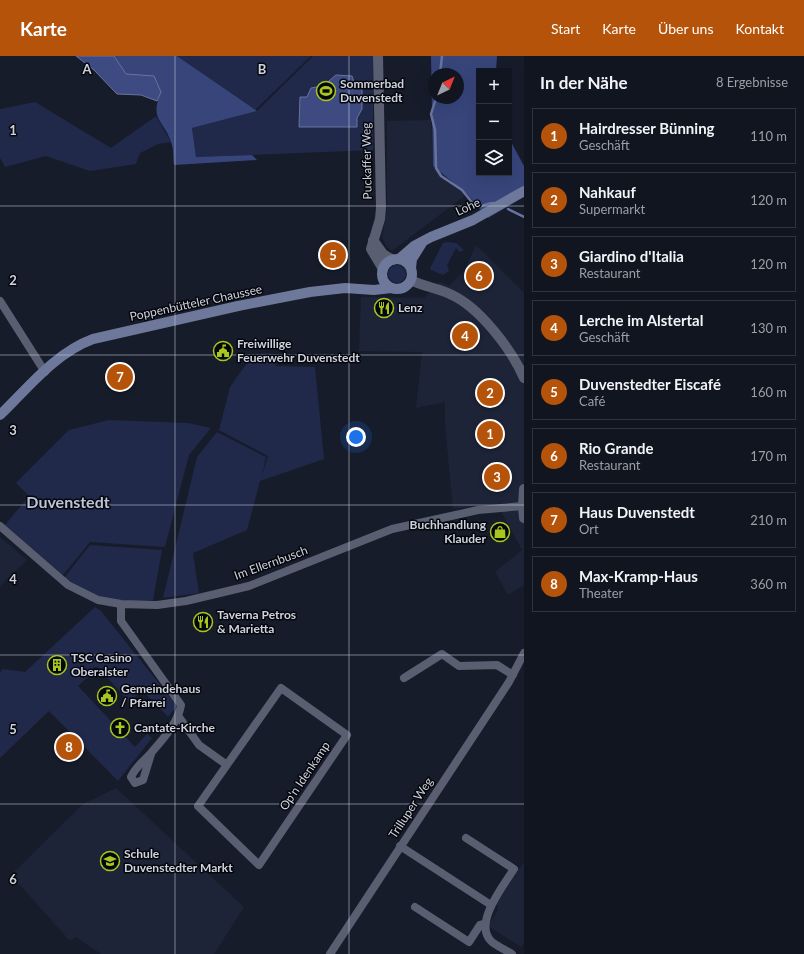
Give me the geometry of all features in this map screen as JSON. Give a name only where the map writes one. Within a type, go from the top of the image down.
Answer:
[{"type":"main road","name":"Lohe","points":[[396,259],[414,246],[441,232],[473,220],[524,191]]},
{"type":"main road","name":"Lohe","points":[[411,268],[412,259],[422,243]]},
{"type":"main road","points":[[363,289],[377,281],[386,264],[396,259],[405,262],[411,268],[411,280],[403,289],[391,288],[384,282],[382,272]]},
{"type":"main road","name":"Poppenbütteler Chaussee","points":[[0,415],[66,353],[93,339],[238,306],[310,292],[345,288],[374,290],[391,288]]},
{"type":"street","name":"Puckaffer Weg","points":[[378,56],[381,208],[380,219],[373,240],[371,252],[380,263],[382,272]]},
{"type":"street","points":[[373,240],[383,254],[396,259]]},
{"type":"street","points":[[411,280],[449,293],[465,303],[486,323],[505,345],[524,378]]},
{"type":"street","points":[[0,301],[45,372]]},
{"type":"street","points":[[524,489],[522,506],[524,518]]},
{"type":"street","name":"Im Ellernbusch","points":[[0,526],[68,585],[98,600],[121,604],[157,604],[186,601],[249,586],[392,529],[478,510],[522,506]]},
{"type":"street","points":[[121,604],[121,621],[181,705],[179,717],[151,754]]},
{"type":"street","points":[[404,678],[442,654],[459,666],[497,665],[513,675]]},
{"type":"street","name":"Trilluper Weg","points":[[330,954],[513,675],[524,654]]},
{"type":"street","name":"Op'n Idenkamp","points":[[282,688],[348,735],[259,865],[198,806],[227,765],[282,688]]},
{"type":"street","points":[[179,717],[199,745],[227,765]]},
{"type":"street","points":[[415,907],[469,942],[480,925],[484,924],[492,904],[514,869],[466,838]]},
{"type":"street","points":[[400,846],[492,904]]},
{"type":"street","points":[[484,924],[490,940],[512,954]]},
{"type":"shaded area","points":[[76,56],[114,56],[126,74],[154,76],[161,92],[157,101],[141,95],[117,94],[94,70]]},
{"type":"shaded area","points":[[114,56],[177,56],[257,111],[192,128],[196,157],[252,155],[257,160],[174,165],[172,145],[157,114],[158,101],[161,92],[126,74]]},
{"type":"shaded area","points":[[177,56],[311,56],[255,110]]},
{"type":"shaded area","name":"Sommerbad Duvenstedt","points":[[313,56],[373,56],[373,150],[196,157],[192,128],[257,111]]},
{"type":"shaded area","points":[[431,56],[497,56],[496,68],[476,68],[476,176],[512,176],[512,144],[524,166],[524,197],[488,218],[467,194],[433,166],[432,104],[464,104],[464,68],[431,68]]},
{"type":"shaded area","points":[[336,75],[352,76],[354,82],[362,90],[362,109],[357,118],[357,127],[299,127],[300,97],[307,97],[311,88],[323,86]]},
{"type":"shaded area","points":[[35,102],[111,148],[156,116],[171,142],[158,144],[140,153],[136,164],[90,171],[46,156],[5,167],[0,158],[0,109]]},
{"type":"shaded area","points":[[431,120],[433,166],[467,194],[392,251],[386,246],[382,237],[387,211],[387,121]]},
{"type":"shaded area","points":[[443,243],[456,243],[464,250],[460,252],[456,248],[447,265],[449,271],[443,275],[431,270],[430,268]]},
{"type":"shaded area","points":[[476,245],[524,293],[524,585],[508,595],[495,572],[522,550],[497,504],[453,509],[445,424],[445,402],[416,408],[422,352],[359,351],[361,297],[424,298],[440,282],[449,286],[464,271]]},
{"type":"shaded area","points":[[397,265],[403,268],[406,274],[403,280],[397,283],[391,280],[388,274],[391,268]]},
{"type":"shaded area","points":[[264,353],[275,354],[276,366],[315,367],[324,459],[260,481],[247,530],[193,553],[199,593],[163,598],[197,457],[217,432],[266,457],[262,475],[268,456],[219,430],[230,387],[247,363],[246,358]]},
{"type":"shaded area","points":[[109,420],[188,423],[211,428],[189,455],[165,547],[90,542],[63,575],[5,525],[29,496],[16,483],[69,430]]},
{"type":"shaded area","points":[[0,537],[27,560],[0,586]]},
{"type":"shaded area","points":[[90,545],[162,550],[153,600],[135,601],[103,599],[64,578]]},
{"type":"shaded area","points":[[95,607],[101,611],[177,706],[168,717],[142,690],[130,703],[98,667],[93,667],[93,672],[78,686],[135,747],[147,734],[152,738],[118,781],[49,711],[0,758],[0,672],[3,669],[25,672]]},
{"type":"shaded area","name":"Schule Duvenstedter Markt","points":[[116,788],[244,907],[214,954],[101,954],[76,937],[70,941],[11,875],[83,804]]},
{"type":"shaded area","points":[[524,862],[524,942],[521,947],[488,926],[498,910],[497,903]]},
{"type":"waterway","points":[[441,68],[442,56]]},
{"type":"waterway","points":[[434,104],[431,114],[435,130],[436,168],[441,176],[462,190],[475,206],[480,207],[489,203],[494,203]]},
{"type":"waterway","points":[[508,209],[524,217]]},
{"type":"place","name":"Sommerbad Duvenstedt","points":[[326,91]]},
{"type":"place","name":"Duvenstedter Eiscafé","points":[[333,255]]},
{"type":"place","name":"Rio Grande","points":[[479,276]]},
{"type":"place","name":"Lenz","points":[[384,308]]},
{"type":"place","name":"Lerche im Alstertal","points":[[465,336]]},
{"type":"place","name":"Freiwillige Feuerwehr Duvenstedt","points":[[223,351]]},
{"type":"place","name":"Haus Duvenstedt","points":[[120,377]]},
{"type":"place","name":"Nahkauf","points":[[490,393]]},
{"type":"place","name":"Hairdresser Bünning","points":[[490,434]]},
{"type":"place","name":"Giardino d'Italia","points":[[497,477]]},
{"type":"place","name":"Buchhandlung Klauder","points":[[500,532]]},
{"type":"place","name":"Taverna Petros & Marietta","points":[[203,622]]},
{"type":"place","name":"TSC Casino Oberalster","points":[[57,665]]},
{"type":"place","name":"Gemeindehaus / Pfarrei","points":[[107,696]]},
{"type":"place","name":"Cantate-Kirche","points":[[120,728]]},
{"type":"place","name":"Max-Kramp-Haus","points":[[69,747]]},
{"type":"place","name":"Schule Duvenstedter Markt","points":[[110,861]]},
{"type":"district","name":"Duvenstedt","points":[[68,502]]}]
